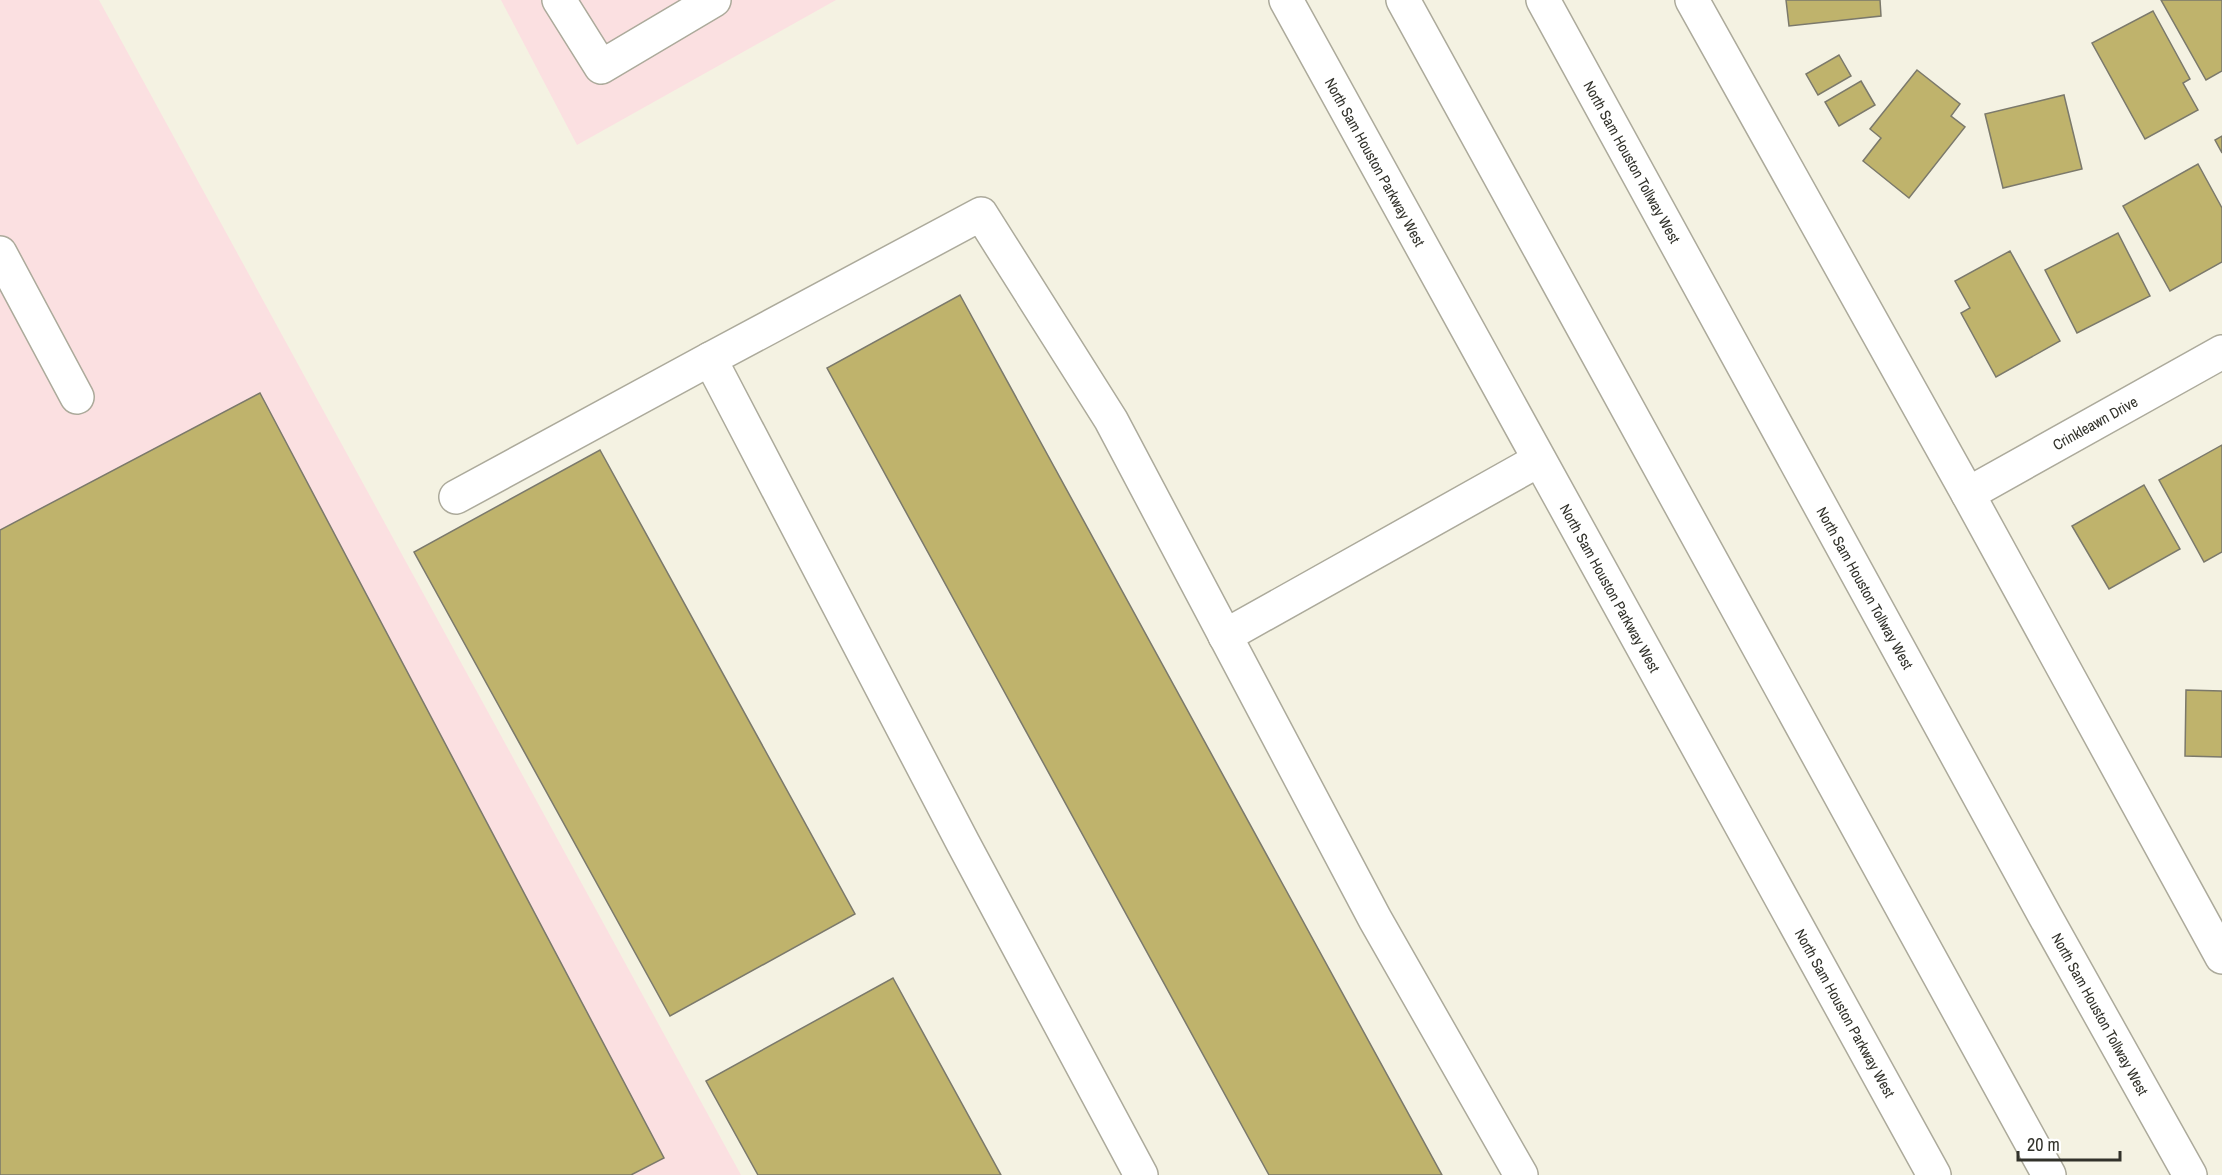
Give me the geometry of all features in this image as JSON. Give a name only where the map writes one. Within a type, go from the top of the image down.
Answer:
[{"type":"main road","points":[[559,0],[601,67],[714,0]]},
{"type":"main road","name":"North Sam Houston Parkway West","points":[[1286,0],[1934,1175]]},
{"type":"main road","points":[[1403,0],[2049,1175]]},
{"type":"main road","name":"North Sam Houston Tollway West","points":[[1543,0],[2045,916],[2190,1175]]},
{"type":"main road","points":[[1692,0],[1968,494],[2222,957]]},
{"type":"main road","points":[[456,497],[981,213],[1111,420],[1375,919],[1521,1175]]},
{"type":"main road","points":[[0,253],[77,397]]},
{"type":"main road","name":"Crinkleawn Drive","points":[[1968,494],[2222,352]]},
{"type":"main road","points":[[710,359],[963,843],[1141,1175]]},
{"type":"main road","points":[[1226,636],[1539,460]]},
{"type":"shaded area","points":[[0,0],[99,0],[741,1175],[0,1175]]},
{"type":"shaded area","points":[[501,0],[836,0],[577,145]]},
{"type":"building","points":[[1786,0],[1880,0],[1881,16],[1789,26]]},
{"type":"building","points":[[2161,0],[2222,0],[2222,71],[2206,80]]},
{"type":"building","points":[[2153,11],[2190,79],[2183,83],[2198,110],[2145,139],[2092,43]]},
{"type":"building","points":[[1839,55],[1851,76],[1818,95],[1806,74]]},
{"type":"building","points":[[1917,70],[1960,104],[1951,116],[1965,127],[1909,198],[1863,161],[1881,138],[1870,129]]},
{"type":"building","points":[[1861,81],[1875,105],[1839,126],[1825,102]]},
{"type":"building","points":[[2064,95],[2082,169],[2003,188],[1985,114]]},
{"type":"building","points":[[2222,136],[2222,153],[2215,140]]},
{"type":"building","points":[[2198,164],[2222,208],[2222,262],[2170,291],[2123,206]]},
{"type":"building","points":[[2118,233],[2150,296],[2077,333],[2045,270]]},
{"type":"building","points":[[2010,251],[2060,341],[1996,377],[1961,313],[1970,308],[1955,281]]},
{"type":"building","points":[[960,295],[1442,1175],[1269,1175],[827,368]]},
{"type":"building","points":[[260,393],[664,1158],[631,1175],[0,1175],[0,530]]},
{"type":"building","points":[[2222,445],[2222,552],[2204,562],[2159,480]]},
{"type":"building","points":[[600,450],[855,914],[670,1016],[414,552]]},
{"type":"building","points":[[2144,485],[2180,549],[2109,589],[2072,526]]},
{"type":"building","points":[[2186,690],[2222,691],[2222,757],[2185,756]]},
{"type":"building","points":[[893,978],[1001,1175],[758,1175],[706,1081]]}]
